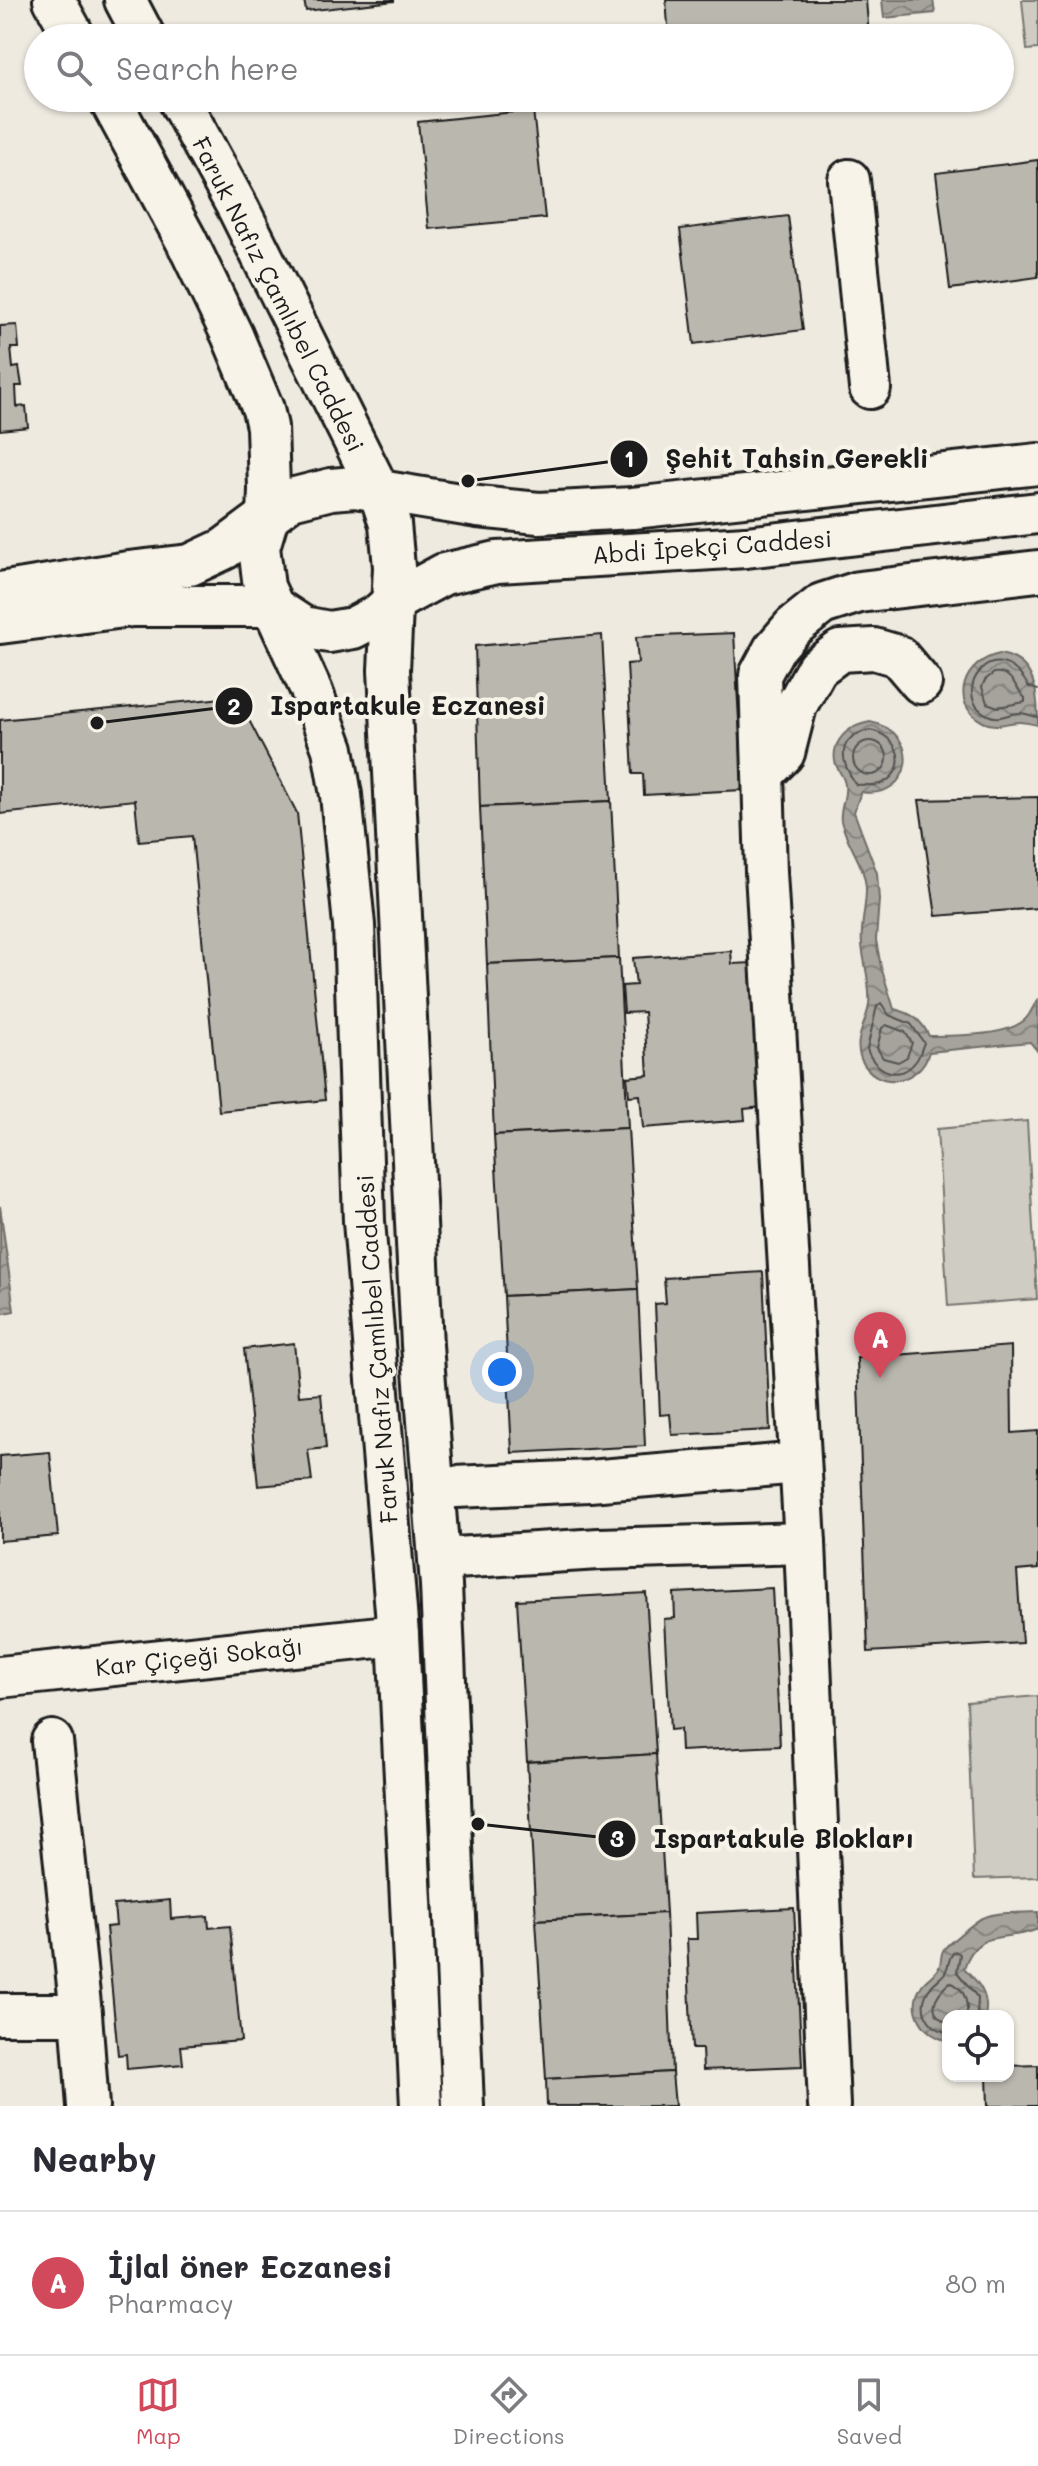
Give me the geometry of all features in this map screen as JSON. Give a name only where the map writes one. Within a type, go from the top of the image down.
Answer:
[{"type":"street","points":[[54,0],[67,24]]},
{"type":"street","points":[[125,0],[138,24]]},
{"type":"street","name":"Faruk Nafız Çamlıbel Caddesi","points":[[117,112],[186,240],[232,335],[263,409],[267,427],[268,517],[259,547],[264,587],[312,692],[333,749],[341,795],[354,925],[364,1221],[396,1616],[421,2106]]},
{"type":"street","name":"Faruk Nafız Çamlıbel Caddesi","points":[[186,112],[239,210],[379,491],[390,524],[394,601],[389,670],[420,1304],[440,1577],[463,2106]]},
{"type":"street","points":[[849,180],[870,388]]},
{"type":"street","name":"Abdi İpekçi Caddesi","points":[[379,491],[539,513],[633,508],[1038,464]]},
{"type":"street","name":"Faruk Nafız Çamlıbel Caddesi","points":[[268,517],[291,499],[331,489],[355,487],[379,491]]},
{"type":"street","name":"Abdi İpekçi Caddesi","points":[[394,601],[444,574],[497,562],[746,547],[1038,513]]},
{"type":"street","points":[[0,593],[190,565],[224,549],[268,517]]},
{"type":"street","points":[[829,2106],[805,1543],[767,887],[760,675],[774,649],[793,627],[822,604],[859,592],[1038,571]]},
{"type":"street","points":[[0,623],[132,606],[271,606],[303,627],[329,632],[353,628],[378,615],[394,601]]},
{"type":"street","points":[[763,775],[784,753],[796,706],[817,668],[840,651],[874,649],[898,656],[921,683]]},
{"type":"street","points":[[433,1488],[589,1481],[800,1463]]},
{"type":"street","name":"Kar Çiçeği Sokağı","points":[[0,1677],[396,1616],[407,1592],[427,1591],[440,1577],[599,1549],[805,1543]]},
{"type":"street","points":[[399,1674],[413,1679],[434,1677],[444,1671]]},
{"type":"street","points":[[52,1741],[88,2106]]},
{"type":"street","points":[[0,2014],[81,2014]]},
{"type":"shaded area","points":[[1022,0],[1038,0],[1038,49],[1027,50]]},
{"type":"shaded area","points":[[1027,1121],[1037,1299],[948,1306],[937,1129]]},
{"type":"shaded area","points":[[1038,1696],[1038,1877],[974,1879],[967,1702]]},
{"type":"water","points":[[882,0],[933,0],[935,13],[884,18]]},
{"type":"water","points":[[1000,654],[1021,663],[1028,671],[1035,690],[1038,725],[1019,722],[988,724],[972,714],[966,704],[963,694],[970,673],[978,664]]},
{"type":"water","points":[[870,722],[887,728],[899,738],[905,751],[901,776],[892,786],[879,792],[861,792],[854,812],[877,873],[879,900],[876,940],[894,1009],[915,1018],[929,1036],[967,1035],[997,1032],[1021,1023],[1038,1000],[1038,1052],[1030,1042],[929,1052],[917,1071],[897,1080],[877,1076],[861,1059],[858,1045],[869,1005],[862,938],[866,890],[863,872],[841,821],[845,785],[835,751],[844,735],[858,725]]},
{"type":"water","points":[[0,1206],[14,1311],[0,1314]]},
{"type":"water","points":[[1038,1912],[1038,1929],[994,1938],[977,1946],[964,1968],[984,1995],[986,2010],[942,2010],[942,2039],[939,2038],[920,2020],[917,1994],[938,1969],[947,1946],[982,1918],[1003,1913]]},
{"type":"building","points":[[304,0],[394,0],[394,1],[306,11]]},
{"type":"building","points":[[666,0],[866,0],[868,24],[668,24]]},
{"type":"building","points":[[533,112],[545,218],[429,229],[418,122]]},
{"type":"building","points":[[1038,160],[1038,277],[950,289],[936,173]]},
{"type":"building","points":[[788,216],[803,330],[694,344],[680,229]]},
{"type":"building","points":[[17,325],[19,348],[11,348],[13,368],[19,367],[22,386],[16,386],[17,407],[26,406],[28,427],[0,430],[0,326]]},
{"type":"building","points":[[734,633],[743,790],[644,795],[643,774],[633,774],[627,664],[638,663],[636,637]]},
{"type":"building","points":[[602,635],[611,801],[480,807],[475,646]]},
{"type":"building","points":[[223,698],[250,722],[297,813],[325,1100],[219,1111],[192,836],[139,841],[135,800],[0,814],[0,720]]},
{"type":"building","points":[[1038,797],[1038,908],[936,916],[919,800]]},
{"type":"building","points":[[611,801],[619,958],[487,964],[480,807]]},
{"type":"building","points":[[731,951],[732,964],[753,963],[763,1107],[744,1109],[745,1120],[643,1128],[640,1095],[629,1096],[627,1077],[648,1075],[644,1012],[624,1013],[622,986],[636,985],[633,958]]},
{"type":"building","points":[[619,958],[628,1128],[494,1135],[487,964]]},
{"type":"building","points":[[628,1128],[638,1289],[504,1296],[494,1135]]},
{"type":"building","points":[[763,1272],[770,1430],[672,1435],[670,1414],[660,1415],[655,1304],[666,1303],[664,1278]]},
{"type":"building","points":[[638,1289],[645,1446],[512,1453],[504,1296]]},
{"type":"building","points":[[294,1343],[299,1396],[321,1394],[326,1448],[308,1450],[312,1481],[258,1486],[244,1349]]},
{"type":"building","points":[[1011,1346],[1012,1433],[1038,1431],[1038,1569],[1017,1571],[1022,1643],[868,1652],[857,1358]]},
{"type":"building","points":[[50,1452],[58,1536],[0,1541],[0,1456]]},
{"type":"building","points":[[772,1588],[780,1746],[681,1751],[680,1729],[670,1730],[664,1619],[675,1618],[674,1593]]},
{"type":"building","points":[[646,1593],[656,1754],[527,1762],[517,1600]]},
{"type":"building","points":[[656,1754],[666,1913],[536,1920],[527,1762]]},
{"type":"building","points":[[170,1900],[171,1919],[208,1916],[209,1928],[230,1926],[241,2041],[181,2046],[183,2064],[127,2069],[126,2054],[118,2055],[106,1927],[116,1926],[114,1905]]},
{"type":"building","points":[[794,1908],[802,2066],[703,2070],[702,2049],[692,2049],[687,1939],[697,1939],[696,1913]]},
{"type":"building","points":[[666,1913],[672,2072],[546,2079],[536,1920]]},
{"type":"building","points":[[1038,2065],[1038,2106],[988,2106],[987,2082],[1014,2082],[1014,2066]]},
{"type":"building","points":[[672,2072],[675,2106],[547,2106],[546,2079]]},
{"type":"place","name":"Şehit Tahsin Gerekli","points":[[468,481]]},
{"type":"place","name":"Ispartakule Eczanesi","points":[[97,723]]},
{"type":"place","name":"İjlal öner Eczanesi","points":[[880,1378]]},
{"type":"place","name":"Ispartakule Blokları","points":[[478,1824]]}]
